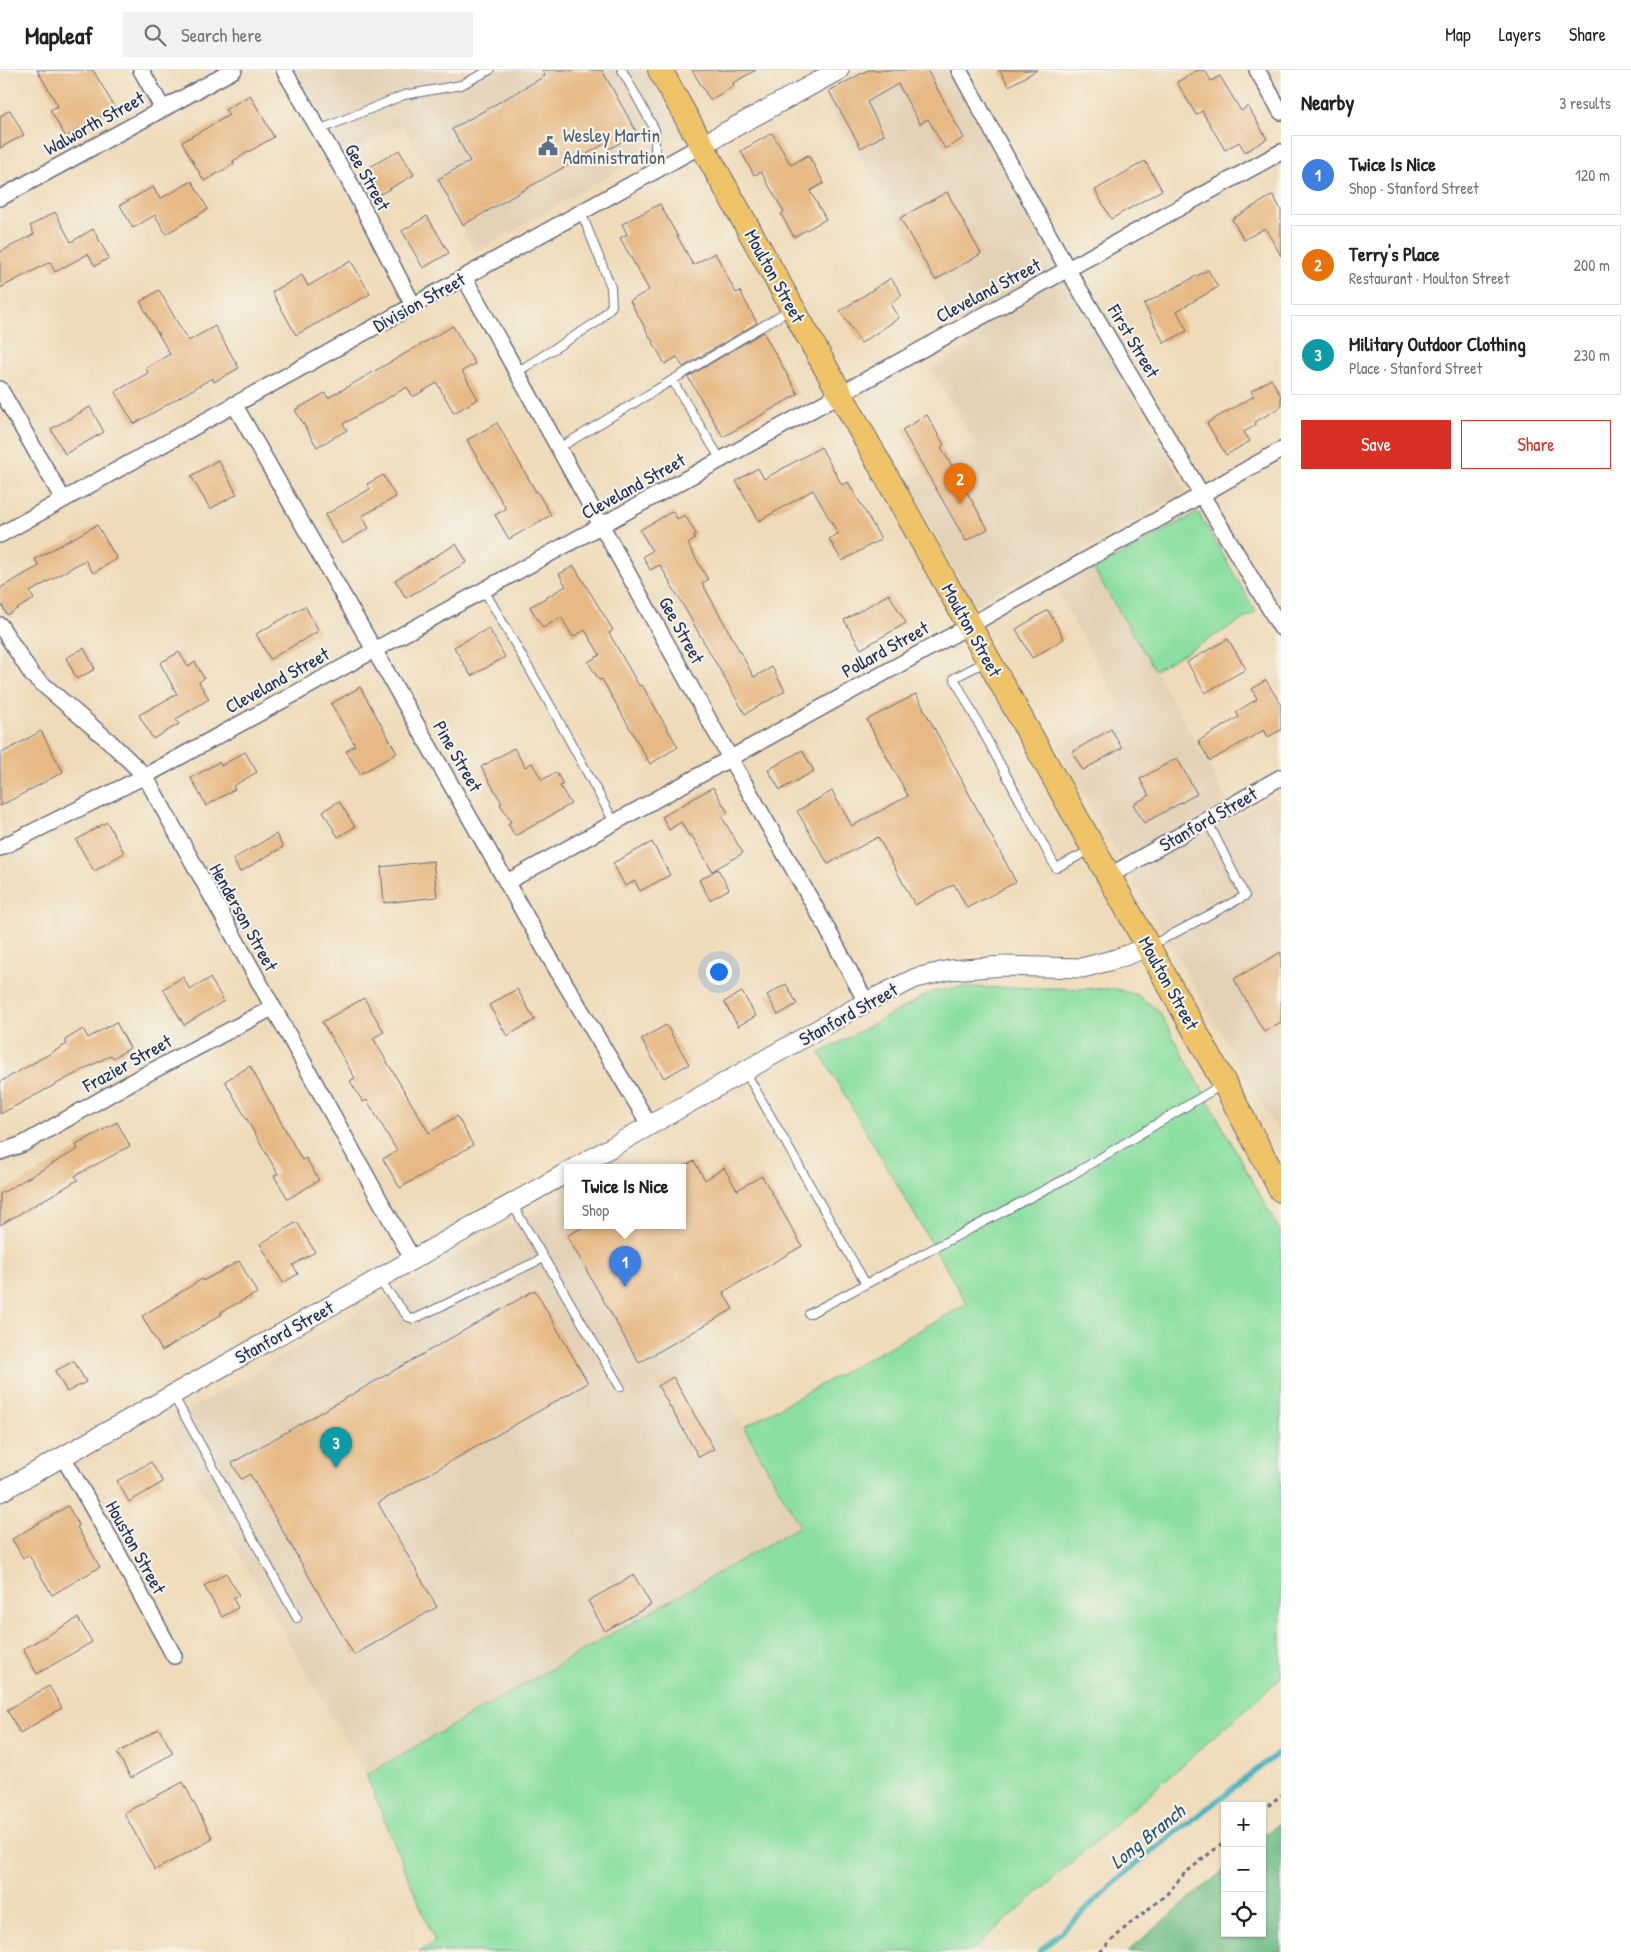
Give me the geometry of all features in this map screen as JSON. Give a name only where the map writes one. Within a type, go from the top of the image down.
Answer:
[{"type":"main road","name":"Moulton Street","points":[[660,70],[1224,1083],[1281,1190]]},
{"type":"street","points":[[141,70],[163,109]]},
{"type":"street","name":"Walworth Street","points":[[0,198],[234,70]]},
{"type":"street","name":"Gee Street","points":[[284,70],[349,180],[413,305]]},
{"type":"street","name":"Division Street","points":[[0,535],[838,70]]},
{"type":"street","name":"First Street","points":[[959,70],[1068,270],[1281,628]]},
{"type":"street","points":[[1257,70],[1281,112]]},
{"type":"street","name":"Cleveland Street","points":[[0,848],[144,776],[1281,152]]},
{"type":"street","name":"Gee Street","points":[[464,277],[730,758],[824,921],[866,1002]]},
{"type":"street","points":[[0,389],[63,499]]},
{"type":"street","name":"Pine Street","points":[[234,404],[506,882],[650,1126]]},
{"type":"street","name":"Pollard Street","points":[[506,882],[969,626],[1281,450]]},
{"type":"street","name":"Henderson Street","points":[[0,625],[32,675],[109,741],[144,776],[412,1260]]},
{"type":"street","name":"Stanford Street","points":[[1108,876],[1281,777]]},
{"type":"street","name":"Stanford Street","points":[[582,1164],[866,1002],[916,978],[950,970],[1004,966],[1082,968],[1116,959],[1148,947]]},
{"type":"street","name":"Frazier Street","points":[[0,1152],[23,1144],[135,1080],[272,1008]]},
{"type":"street","name":"Stanford Street","points":[[0,1492],[564,1174]]},
{"type":"street","name":"Houston Street","points":[[63,1457],[174,1656]]},
{"type":"lane","points":[[319,130],[404,95],[461,85],[490,70]]},
{"type":"lane","points":[[622,70],[655,130],[656,158],[660,168]]},
{"type":"lane","points":[[517,372],[597,322],[612,306],[611,288],[581,212]]},
{"type":"lane","points":[[559,448],[793,308]]},
{"type":"lane","points":[[672,380],[721,460]]},
{"type":"lane","points":[[484,590],[553,710],[614,822]]},
{"type":"lane","points":[[988,660],[954,678],[1056,868],[1094,849]]},
{"type":"lane","points":[[1148,947],[1245,896],[1207,820]]},
{"type":"lane","points":[[745,1072],[866,1284]]},
{"type":"lane","points":[[809,1314],[1067,1178],[1224,1083]]},
{"type":"lane","points":[[512,1204],[620,1387]]},
{"type":"lane","points":[[378,1279],[408,1317],[414,1319],[544,1258]]},
{"type":"lane","points":[[172,1395],[297,1618]]},
{"type":"path","points":[[1266,1808],[1281,1796]]},
{"type":"path","points":[[1100,1952],[1166,1895],[1184,1874],[1221,1843]]},
{"type":"shaded area","points":[[297,70],[647,70],[683,133],[475,252],[402,123],[346,155]]},
{"type":"shaded area","points":[[865,70],[946,70],[1187,491],[1082,550],[1155,670],[1237,817],[1272,795],[1281,811],[1281,1137],[1057,747],[1123,709],[1043,567],[974,605],[906,483],[974,444],[931,369],[971,347],[823,93]]},
{"type":"shaded area","points":[[564,1194],[564,1229],[630,1229],[800,1526],[366,1775],[164,1424]]},
{"type":"green space","points":[[1198,512],[1256,612],[1155,670],[1094,570]]},
{"type":"green space","points":[[960,987],[1116,989],[1137,995],[1159,1011],[1281,1233],[1281,1678],[970,1952],[419,1952],[435,1942],[366,1775],[800,1526],[744,1427],[967,1304],[820,1053],[932,992]]},
{"type":"green space","points":[[1281,1821],[1281,1952],[1127,1952],[1221,1872],[1221,1937],[1266,1937],[1266,1834]]},
{"type":"building","points":[[37,70],[93,70],[115,108],[66,137],[50,110],[58,106]]},
{"type":"building","name":"Wesley Martin Administration","points":[[542,70],[602,70],[637,133],[609,149],[606,143],[463,225],[438,179],[470,161],[452,129],[545,76]]},
{"type":"building","points":[[692,70],[756,70],[733,83],[734,86],[710,100]]},
{"type":"building","points":[[868,70],[927,70],[964,138],[945,149],[928,119],[920,124],[898,84],[867,102],[884,135],[861,148],[829,91]]},
{"type":"building","points":[[999,70],[1037,70],[1009,86]]},
{"type":"building","points":[[1198,70],[1205,70],[1211,81],[1220,76],[1241,111],[1248,106],[1267,139],[1245,152],[1239,142],[1225,150],[1202,111],[1196,115],[1177,82]]},
{"type":"building","points":[[250,95],[274,137],[233,161],[234,164],[204,181],[182,142],[229,115],[225,110]]},
{"type":"building","points":[[10,110],[24,135],[0,148],[0,116]]},
{"type":"building","points":[[772,133],[791,165],[808,155],[824,183],[810,191],[826,219],[794,237],[781,214],[784,212],[761,172],[754,175],[741,151]]},
{"type":"building","points":[[399,150],[414,175],[377,196],[363,171]]},
{"type":"building","points":[[1145,161],[1162,190],[1111,219],[1095,190]]},
{"type":"building","points":[[192,181],[208,209],[166,234],[155,215],[133,228],[120,205],[153,187],[160,199]]},
{"type":"building","points":[[947,192],[981,254],[935,280],[900,218]]},
{"type":"building","points":[[1273,195],[1281,210],[1281,256],[1265,228],[1244,240],[1232,219]]},
{"type":"building","points":[[660,204],[693,265],[715,253],[736,293],[740,291],[757,323],[683,367],[677,357],[665,364],[630,301],[649,290],[620,238],[627,234],[622,224]]},
{"type":"building","points":[[55,212],[71,242],[93,229],[109,258],[95,266],[88,254],[55,272],[50,262],[0,288],[0,252],[34,234],[30,226]]},
{"type":"building","points":[[427,216],[449,253],[423,268],[402,231]]},
{"type":"building","points":[[351,261],[370,294],[296,335],[272,292],[302,275],[308,286]]},
{"type":"building","points":[[1208,270],[1218,287],[1177,311],[1187,331],[1164,343],[1144,304]]},
{"type":"building","points":[[891,278],[902,295],[890,304],[899,318],[861,343],[840,311]]},
{"type":"building","points":[[159,290],[188,341],[215,326],[239,368],[214,382],[212,378],[134,424],[115,392],[148,373],[146,368],[170,354],[140,302]]},
{"type":"building","points":[[453,326],[475,364],[462,371],[478,399],[454,413],[437,383],[413,397],[407,387],[343,424],[347,430],[317,447],[295,410],[325,393],[328,398]]},
{"type":"building","points":[[763,332],[798,394],[723,437],[688,377]]},
{"type":"building","points":[[1271,379],[1281,396],[1281,407],[1255,422],[1256,425],[1244,432],[1250,441],[1226,455],[1207,423],[1254,396],[1251,391]]},
{"type":"building","points":[[90,407],[104,432],[65,454],[51,429]]},
{"type":"building","points":[[927,415],[944,445],[941,447],[988,529],[966,541],[902,430]]},
{"type":"building","points":[[497,423],[551,515],[509,539],[495,515],[506,509],[467,440]]},
{"type":"building","points":[[821,447],[842,485],[848,482],[881,539],[842,561],[829,539],[838,534],[813,490],[759,521],[736,481],[758,468],[764,479]]},
{"type":"building","points":[[218,460],[237,494],[210,509],[191,476]]},
{"type":"building","points":[[383,475],[396,497],[362,516],[369,528],[342,544],[325,515],[370,489],[367,484]]},
{"type":"building","points":[[673,511],[677,519],[685,515],[696,534],[693,536],[695,539],[688,544],[708,580],[702,583],[754,677],[772,667],[785,691],[745,714],[660,565],[650,570],[643,556],[652,551],[640,530]]},
{"type":"building","points":[[97,525],[117,559],[93,573],[85,560],[30,592],[34,599],[7,615],[0,602],[0,588],[39,566],[35,559]]},
{"type":"building","points":[[456,544],[467,562],[406,598],[395,580]]},
{"type":"building","points":[[574,566],[613,630],[609,633],[639,686],[642,685],[678,747],[650,764],[602,679],[599,680],[588,662],[600,655],[585,630],[573,637],[561,617],[543,628],[530,607],[566,586],[559,574]]},
{"type":"building","points":[[889,594],[906,623],[861,649],[844,620]]},
{"type":"building","points":[[305,606],[319,631],[270,659],[256,634]]},
{"type":"building","points":[[1048,610],[1064,639],[1032,658],[1016,629]]},
{"type":"building","points":[[489,628],[505,657],[471,676],[454,647]]},
{"type":"building","points":[[1228,639],[1246,669],[1205,693],[1187,662]]},
{"type":"building","points":[[84,648],[95,669],[77,679],[66,658]]},
{"type":"building","points":[[179,652],[188,667],[195,662],[204,678],[199,682],[209,699],[176,719],[179,724],[153,739],[139,715],[177,694],[160,663]]},
{"type":"building","points":[[1266,680],[1281,705],[1281,730],[1268,737],[1264,730],[1210,761],[1198,741],[1239,717],[1236,712],[1257,699],[1252,689]]},
{"type":"building","points":[[360,687],[397,753],[360,774],[346,751],[355,745],[331,704]]},
{"type":"building","points":[[916,694],[1016,882],[967,908],[954,884],[915,905],[878,837],[828,864],[797,811],[832,791],[852,826],[908,796],[867,720]]},
{"type":"building","points":[[1111,729],[1122,748],[1083,770],[1072,752]]},
{"type":"building","points":[[41,731],[63,772],[0,806],[0,754]]},
{"type":"building","points":[[514,748],[525,767],[532,763],[542,780],[556,772],[563,784],[560,786],[571,804],[515,836],[508,824],[511,822],[500,804],[502,803],[481,767]]},
{"type":"building","points":[[802,750],[814,771],[780,790],[768,770]]},
{"type":"building","points":[[245,752],[257,772],[233,786],[235,789],[206,806],[191,778],[219,762],[221,766]]},
{"type":"building","points":[[1177,758],[1197,794],[1144,823],[1133,804],[1149,796],[1140,779]]},
{"type":"building","points":[[713,787],[728,813],[722,817],[743,853],[712,871],[691,834],[689,836],[681,822],[669,830],[662,817]]},
{"type":"building","points":[[339,801],[355,827],[338,837],[323,811]]},
{"type":"building","points":[[107,822],[124,853],[94,871],[76,840]]},
{"type":"building","points":[[276,834],[283,847],[240,872],[233,859]]},
{"type":"building","points":[[652,842],[670,875],[640,891],[635,881],[625,886],[613,863]]},
{"type":"building","points":[[433,861],[437,897],[384,903],[381,867]]},
{"type":"building","points":[[718,869],[729,889],[710,900],[699,880]]},
{"type":"building","points":[[1281,952],[1281,1022],[1264,1032],[1234,979]]},
{"type":"building","points":[[183,977],[190,990],[210,978],[224,1001],[184,1025],[163,989]]},
{"type":"building","points":[[786,984],[797,1004],[778,1015],[767,995]]},
{"type":"building","points":[[517,989],[535,1020],[507,1036],[489,1005]]},
{"type":"building","points":[[742,992],[756,1016],[738,1026],[724,1002]]},
{"type":"building","points":[[364,998],[384,1032],[373,1038],[429,1133],[457,1116],[473,1145],[400,1188],[383,1159],[397,1151],[367,1100],[363,1102],[350,1081],[355,1078],[322,1022]]},
{"type":"building","points":[[116,1022],[130,1048],[113,1058],[111,1055],[0,1114],[0,1082],[67,1044],[65,1040],[83,1029],[88,1038]]},
{"type":"building","points":[[666,1025],[689,1064],[664,1078],[641,1039]]},
{"type":"building","points":[[250,1066],[302,1160],[306,1158],[319,1180],[288,1199],[274,1176],[278,1174],[225,1081]]},
{"type":"building","points":[[117,1122],[130,1146],[75,1176],[78,1180],[0,1225],[0,1194],[78,1149],[76,1145]]},
{"type":"building","points":[[694,1161],[705,1180],[724,1168],[737,1190],[762,1176],[802,1246],[723,1292],[733,1309],[639,1363],[567,1236],[580,1229],[686,1229],[686,1165]]},
{"type":"building","points":[[297,1222],[315,1252],[293,1265],[298,1274],[283,1283],[260,1244]]},
{"type":"building","points":[[239,1261],[257,1293],[221,1312],[222,1314],[162,1351],[142,1316],[202,1279],[203,1281]]},
{"type":"building","points":[[535,1290],[588,1383],[378,1503],[437,1607],[354,1655],[250,1474],[241,1479],[232,1463]]},
{"type":"building","points":[[74,1361],[86,1382],[67,1392],[55,1371]]},
{"type":"building","points":[[673,1377],[714,1449],[699,1457],[658,1386]]},
{"type":"building","points":[[151,1462],[163,1482],[129,1502],[117,1481]]},
{"type":"building","points":[[68,1506],[79,1526],[77,1527],[100,1567],[52,1595],[29,1555],[23,1558],[12,1539]]},
{"type":"building","points":[[226,1573],[239,1595],[233,1598],[238,1608],[222,1617],[204,1586]]},
{"type":"building","points":[[634,1575],[651,1605],[605,1631],[588,1601]]},
{"type":"building","points":[[78,1618],[92,1642],[37,1674],[23,1649]]},
{"type":"building","points":[[49,1686],[62,1708],[20,1733],[7,1710]]},
{"type":"building","points":[[159,1729],[173,1753],[131,1778],[117,1753]]},
{"type":"building","points":[[183,1782],[213,1839],[155,1870],[124,1813]]},
{"type":"waterway","name":"Long Branch","points":[[1039,1952],[1138,1862],[1281,1751]]},
{"type":"place","name":"Wesley Martin Administration","points":[[548,146]]},
{"type":"place","name":"Terry's Place","points":[[960,504]]},
{"type":"place","name":"Twice Is Nice","points":[[625,1287]]},
{"type":"place","name":"Military Outdoor Clothing","points":[[336,1468]]}]
